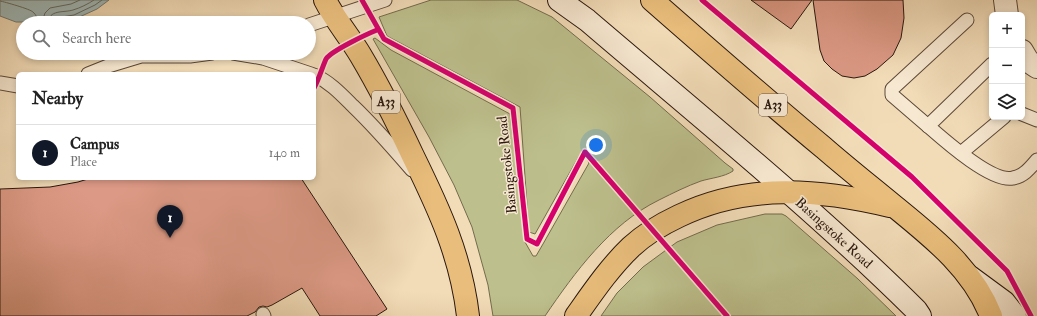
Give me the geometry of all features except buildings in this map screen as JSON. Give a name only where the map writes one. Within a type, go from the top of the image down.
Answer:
[{"type":"highway","name":"A33","points":[[652,0],[783,114],[895,207]]},
{"type":"highway","name":"A33","points":[[329,9],[361,56],[397,122],[442,215],[463,284],[468,316]]},
{"type":"highway","points":[[576,316],[615,264],[631,247],[665,223],[703,206],[731,198],[762,192],[836,195],[864,199],[895,207],[942,247],[969,276],[986,302],[991,316]]},
{"type":"main road","name":"Basingstoke Road","points":[[559,0],[587,20],[789,192],[876,271],[916,310],[920,316]]},
{"type":"main road","points":[[1005,0],[1007,12]]},
{"type":"main road","points":[[1025,56],[1028,61],[1037,67]]},
{"type":"main road","points":[[969,276],[1004,302],[1016,316]]},
{"type":"lane","points":[[316,19],[329,9],[385,0]]},
{"type":"lane","points":[[573,0],[587,20]]},
{"type":"lane","points":[[967,20],[892,89],[892,95],[969,160],[1000,177],[1012,179],[1023,174],[1037,160]]},
{"type":"lane","points":[[94,72],[129,60]]},
{"type":"lane","points":[[270,60],[305,72]]},
{"type":"lane","points":[[928,126],[989,67]]},
{"type":"lane","points":[[316,76],[332,85],[378,130],[431,191]]},
{"type":"lane","points":[[0,83],[16,86]]},
{"type":"lane","points":[[1025,115],[1037,120]]},
{"type":"lane","points":[[961,153],[1000,120]]},
{"type":"green space","points":[[431,0],[517,0],[552,17],[650,97],[733,169],[733,171],[722,176],[701,181],[680,190],[641,210],[625,222],[595,250],[581,266],[545,316],[493,316],[488,285],[472,227],[454,185],[429,137],[373,39],[375,38],[391,50],[510,114],[525,242],[533,256],[536,256],[589,163],[583,149],[535,234],[529,232],[520,107],[387,36],[379,17]]},
{"type":"green space","points":[[765,214],[782,214],[786,216],[858,279],[896,316],[601,316],[617,293],[643,267],[677,242],[717,225]]},
{"type":"water","points":[[0,0],[109,0],[97,9],[82,16],[16,16],[16,22],[0,16]]},
{"type":"cycle path","points":[[362,0],[384,39],[513,108],[527,239],[537,244],[585,152],[727,316]]},
{"type":"cycle path","points":[[702,0],[912,177],[1007,271],[1031,316]]},
{"type":"cycle path","points":[[316,83],[326,59],[329,56],[350,43],[377,30]]},
{"type":"place","name":"Campus","points":[[170,238]]}]
